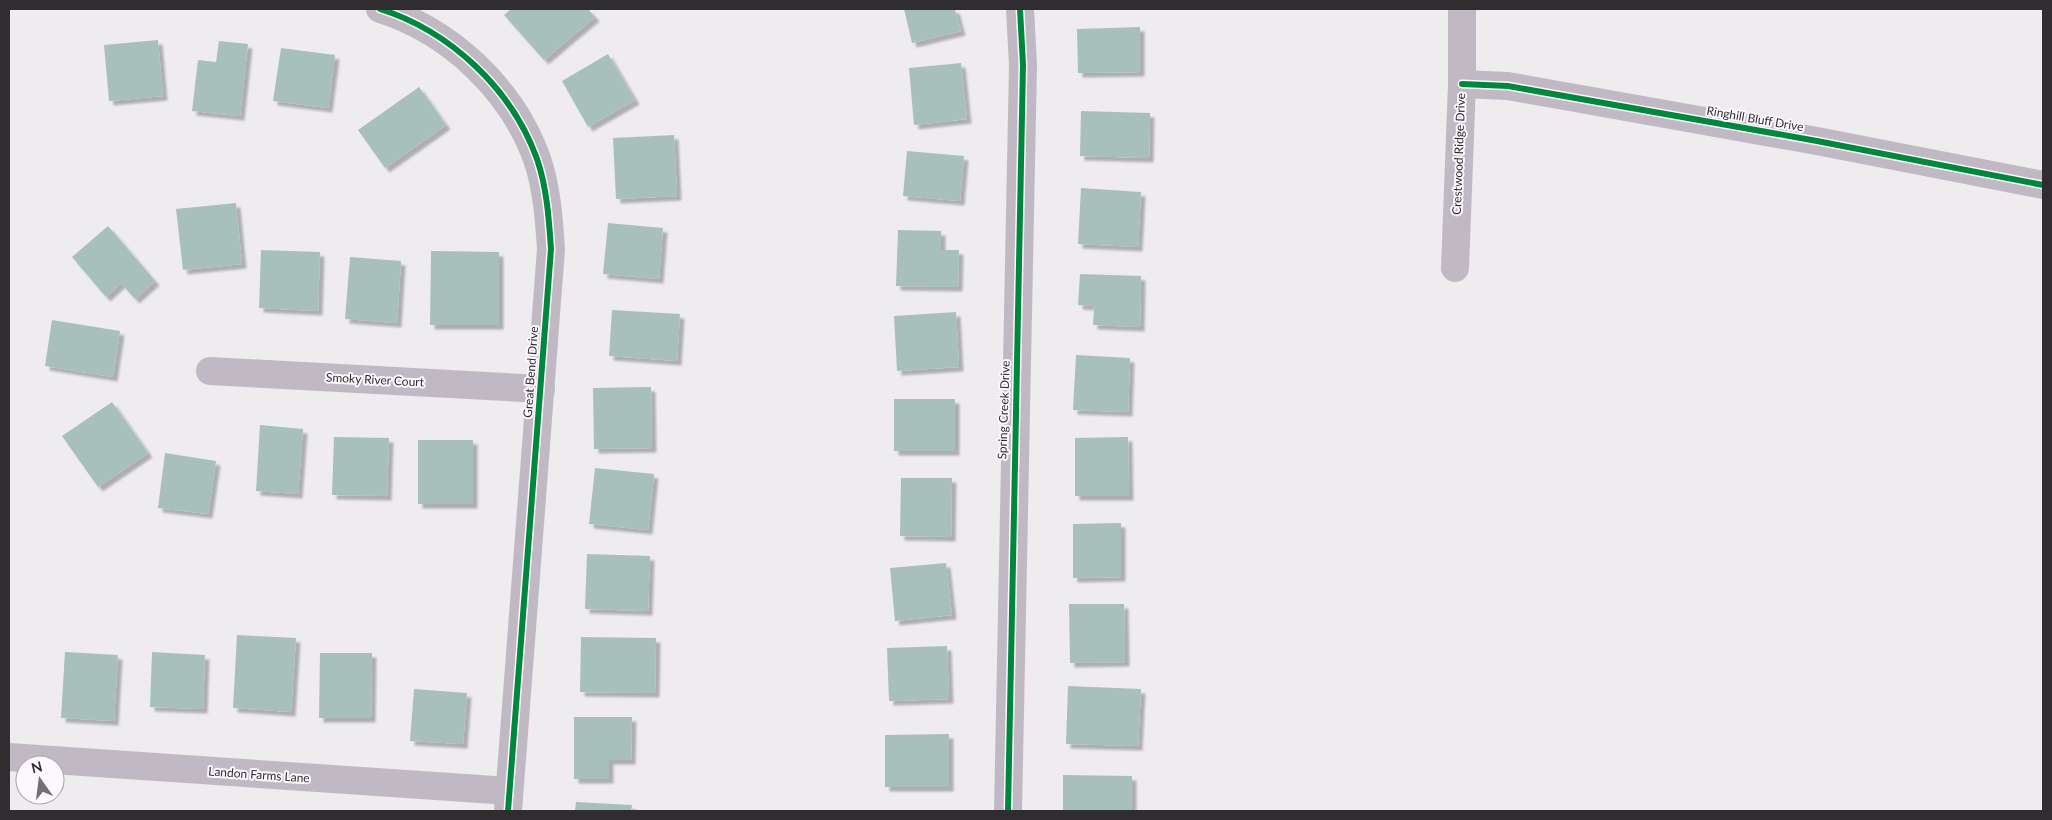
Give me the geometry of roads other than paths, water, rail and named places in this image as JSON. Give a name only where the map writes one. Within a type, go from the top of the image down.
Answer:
[{"type":"street","name":"Great Bend Drive","points":[[380,9],[403,16],[440,37],[470,61],[494,84],[526,135],[537,160],[549,219],[551,249],[509,801]]},
{"type":"street","name":"Spring Creek Drive","points":[[1008,811],[1022,84],[1020,9]]},
{"type":"street","name":"Crestwood Ridge Drive","points":[[1455,268],[1462,84],[1462,9]]},
{"type":"street","name":"Ringhill Bluff Drive","points":[[1462,84],[1518,88],[1817,141],[2043,185]]},
{"type":"street","name":"Smoky River Court","points":[[210,371],[540,390]]},
{"type":"street","name":"Landon Farms Lane","points":[[9,757],[509,801]]}]
